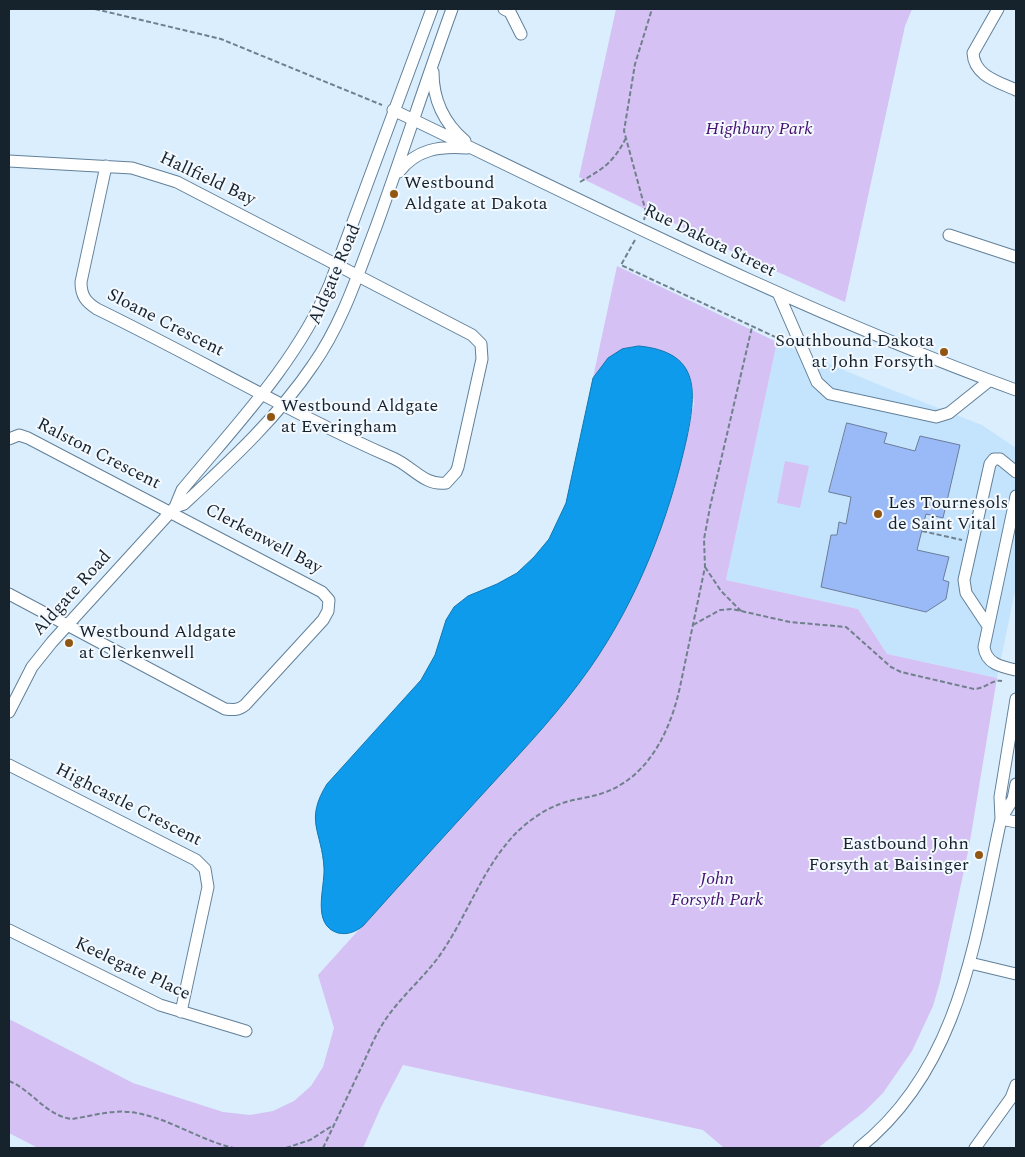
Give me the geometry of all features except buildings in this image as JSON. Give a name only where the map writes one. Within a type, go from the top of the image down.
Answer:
[{"type":"street","name":"Aldgate Road","points":[[9,712],[32,666],[173,509],[182,490],[285,365],[308,329],[320,308],[432,9]]},
{"type":"street","name":"Aldgate Road","points":[[173,509],[184,504],[192,497],[324,348],[336,326],[353,273],[393,179],[452,9]]},
{"type":"street","points":[[504,9],[510,12],[521,34]]},
{"type":"street","points":[[998,9],[973,53],[974,60],[982,73],[1016,90]]},
{"type":"street","points":[[433,65],[433,85],[441,111],[449,124],[474,149]]},
{"type":"street","name":"Rue Dakota Street","points":[[394,110],[779,295],[884,340],[1016,390]]},
{"type":"street","points":[[393,179],[414,156],[426,151],[450,147],[474,149]]},
{"type":"street","name":"Hallfield Bay","points":[[9,161],[132,168],[177,182],[472,335],[481,344],[482,359],[456,472],[446,483],[429,482],[396,459],[278,402]]},
{"type":"street","name":"Sloane Crescent","points":[[106,166],[81,282],[82,295],[97,309],[161,340],[278,402]]},
{"type":"street","points":[[949,235],[1016,257]]},
{"type":"street","points":[[779,295],[817,382],[830,394],[936,418],[949,413],[995,383],[1016,381]]},
{"type":"street","points":[[995,383],[1016,398]]},
{"type":"street","name":"Ralston Crescent","points":[[9,439],[19,435],[28,438],[173,509]]},
{"type":"street","points":[[988,626],[966,593],[964,584],[990,464],[994,459],[1000,459],[1016,472]]},
{"type":"street","points":[[1016,496],[984,646],[986,654],[998,666],[1016,670]]},
{"type":"street","name":"Clerkenwell Bay","points":[[68,625],[225,709],[240,710],[323,620],[329,600],[322,592],[173,509]]},
{"type":"street","points":[[9,594],[68,625]]},
{"type":"street","points":[[859,1148],[904,1104],[935,1058],[953,1018],[970,964],[1001,819],[1000,797],[1016,699]]},
{"type":"street","name":"Highcastle Crescent","points":[[9,765],[196,860],[205,869],[208,876],[207,896],[181,1012]]},
{"type":"street","points":[[1001,819],[1012,799],[1016,784]]},
{"type":"street","points":[[1001,819],[1016,822]]},
{"type":"street","name":"Keelegate Place","points":[[9,930],[160,1005],[246,1031]]},
{"type":"street","points":[[970,964],[1016,974]]},
{"type":"street","points":[[975,1148],[1011,1098],[1016,1085]]},
{"type":"path","points":[[95,9],[221,39],[394,110]]},
{"type":"path","points":[[652,9],[635,64],[624,131],[646,212],[622,266],[790,343]]},
{"type":"path","points":[[580,182],[607,166],[615,158],[626,138]]},
{"type":"path","points":[[323,1148],[382,1024],[435,963],[478,890],[489,867],[516,832],[559,804],[602,794],[623,784],[637,774],[653,754],[677,702],[705,567],[704,539],[710,507],[752,327]]},
{"type":"path","points":[[922,531],[972,542]]},
{"type":"path","points":[[705,567],[721,591],[741,611]]},
{"type":"path","points":[[693,625],[720,610],[741,611],[790,622],[846,627],[891,667],[911,676],[978,689],[998,680],[1002,681]]},
{"type":"path","points":[[9,1081],[18,1084],[54,1114],[63,1118],[72,1119],[128,1112],[160,1120],[204,1140],[234,1148]]},
{"type":"path","points":[[286,1148],[310,1140],[334,1124]]},
{"type":"shaded area","name":"Les Tournesols de Saint Vital","points":[[777,342],[982,425],[1016,448],[1016,587],[997,678],[887,654],[858,609],[726,580]]},
{"type":"green space","name":"Highbury Park","points":[[616,9],[912,9],[905,26],[845,302],[742,256],[579,177]]},
{"type":"green space","name":"John Forsyth Park","points":[[617,266],[777,342],[726,580],[858,609],[887,654],[997,678],[969,847],[940,982],[933,1006],[912,1051],[883,1093],[865,1111],[818,1148],[724,1148],[703,1130],[403,1065],[381,1107],[363,1148],[38,1148],[9,1133],[9,1019],[133,1083],[223,1112],[250,1115],[273,1111],[294,1101],[311,1086],[323,1067],[334,1028],[318,975],[567,699],[591,667],[667,512],[694,404],[691,381],[683,366],[593,379],[591,387]]},
{"type":"green space","points":[[785,461],[809,466],[800,508],[777,503]]},
{"type":"water","points":[[639,346],[659,350],[673,356],[683,365],[689,376],[692,389],[692,403],[687,437],[671,498],[650,557],[623,614],[579,684],[554,714],[363,926],[345,934],[330,929],[322,914],[321,905],[324,868],[315,817],[320,797],[327,784],[421,680],[435,655],[446,620],[454,607],[468,596],[517,573],[549,539],[566,503],[593,378],[608,358],[622,349]]},
{"type":"place","name":"Westbound Aldgate at Dakota","points":[[394,194]]},
{"type":"place","name":"Southbound Dakota at John Forsyth","points":[[944,352]]},
{"type":"place","name":"Westbound Aldgate at Everingham","points":[[271,417]]},
{"type":"place","name":"Les Tournesols de Saint Vital","points":[[878,514]]},
{"type":"place","name":"Westbound Aldgate at Clerkenwell","points":[[69,643]]},
{"type":"place","name":"Eastbound John Forsyth at Baisinger","points":[[979,855]]}]
